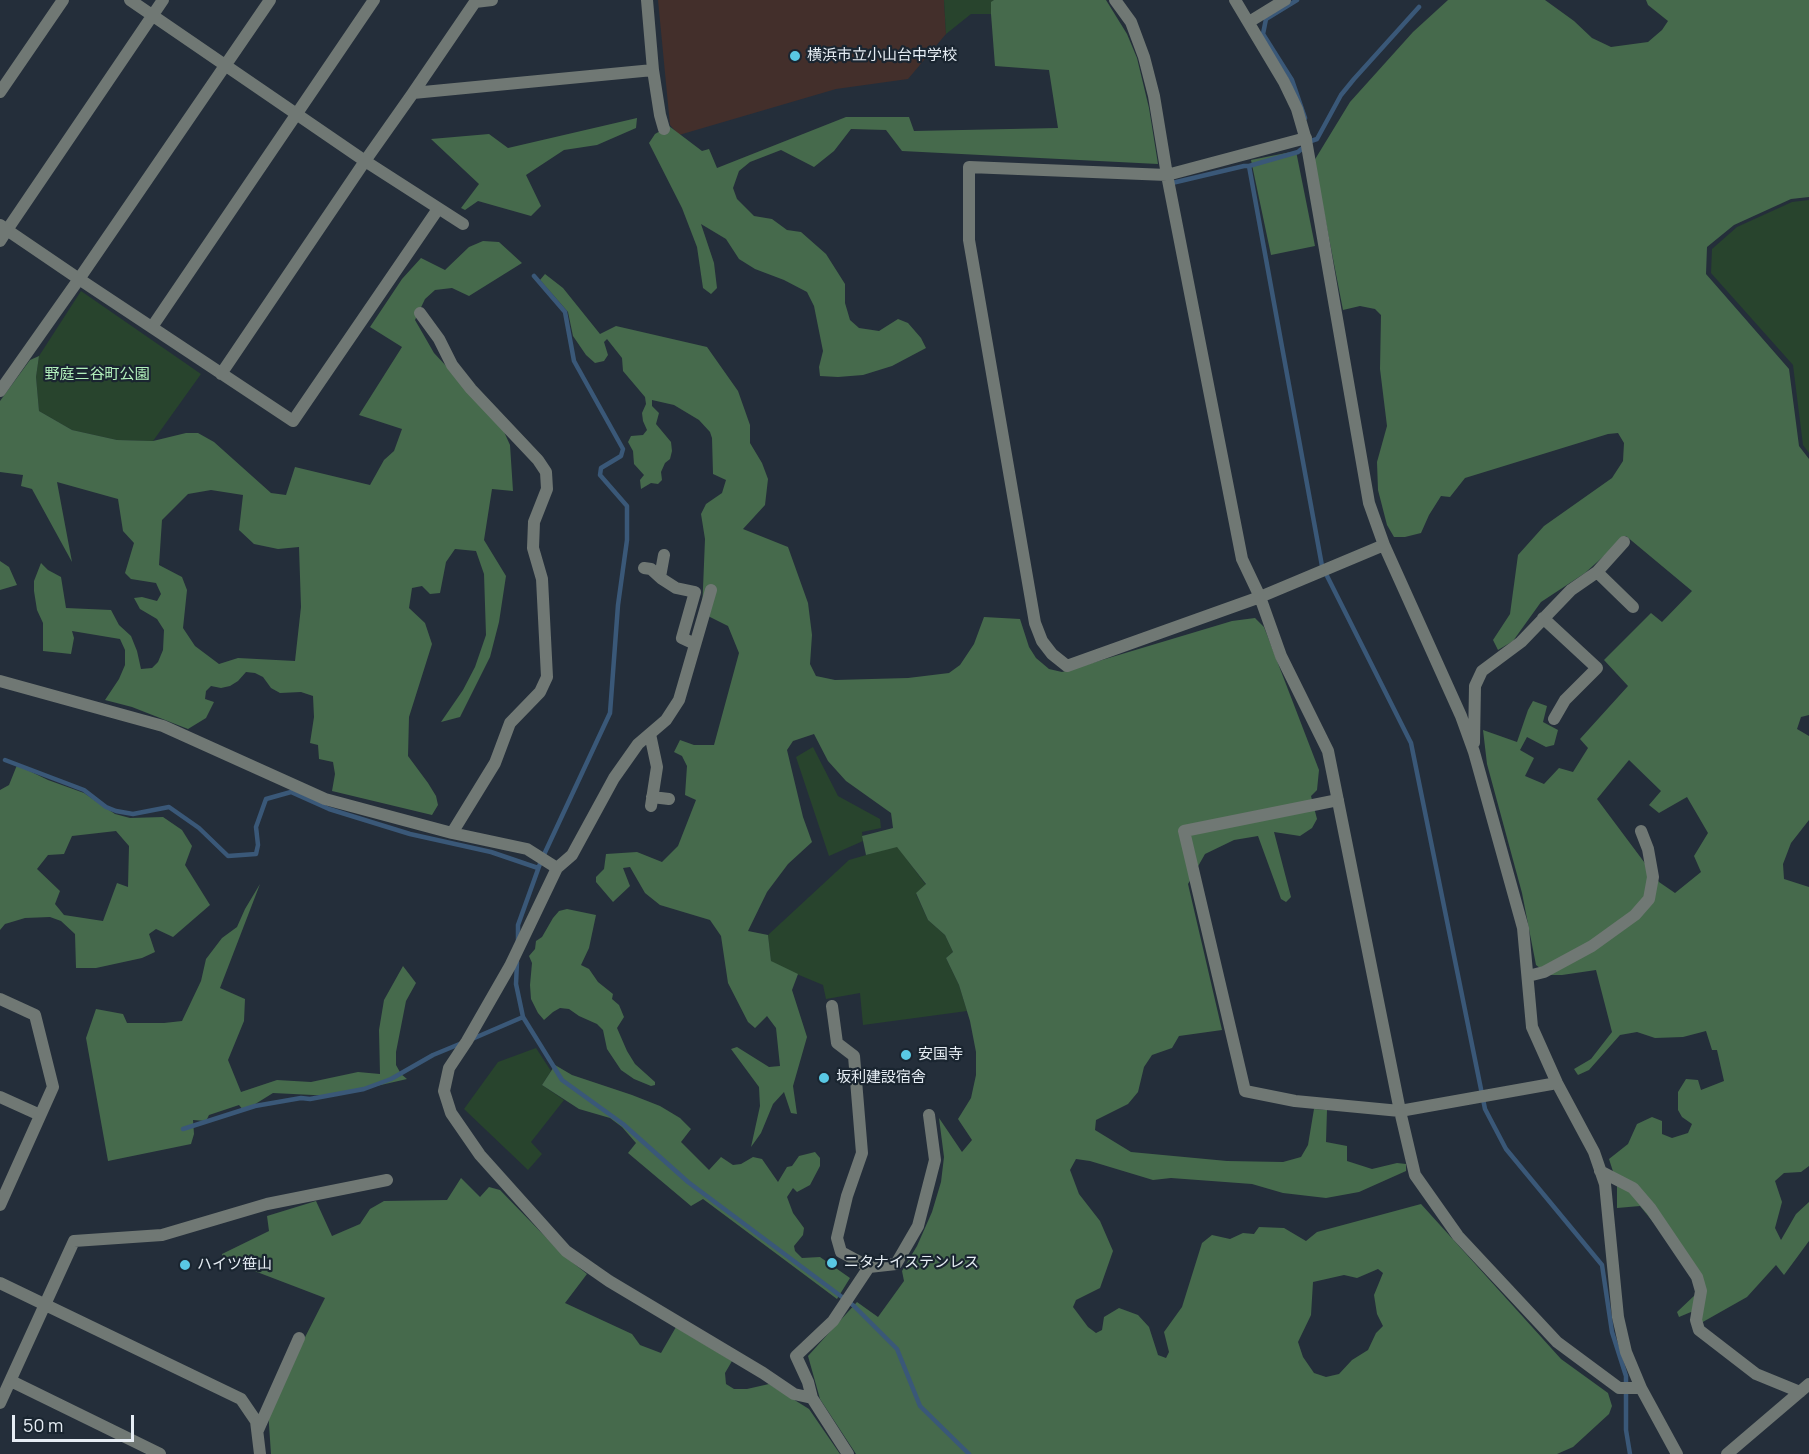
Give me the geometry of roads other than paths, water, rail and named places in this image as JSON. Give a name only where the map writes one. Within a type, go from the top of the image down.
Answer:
[{"type":"street","points":[[0,92],[63,0]]},
{"type":"street","points":[[130,0],[365,161],[463,224]]},
{"type":"street","points":[[0,241],[4,227],[163,0]]},
{"type":"street","points":[[0,391],[270,0]]},
{"type":"street","points":[[152,327],[374,0]]},
{"type":"street","points":[[221,374],[475,1],[492,0]]},
{"type":"street","points":[[648,0],[653,70],[664,129]]},
{"type":"street","points":[[1115,0],[1131,22],[1144,57],[1154,96],[1167,175],[1242,559],[1260,597],[1281,656],[1328,751],[1400,1111],[1415,1175],[1458,1236],[1557,1342],[1619,1388],[1639,1388]]},
{"type":"street","points":[[1235,0],[1297,109],[1306,139],[1369,503],[1384,545],[1461,716],[1474,752],[1523,928],[1532,1027],[1557,1083],[1594,1152],[1605,1184],[1618,1317],[1626,1352],[1639,1388],[1677,1454]]},
{"type":"street","points":[[1249,22],[1285,0]]},
{"type":"street","points":[[413,93],[653,70]]},
{"type":"street","points":[[1306,139],[1167,175],[969,167],[969,240],[1035,623],[1047,648],[1067,666],[1260,597],[1384,545]]},
{"type":"street","points":[[4,227],[293,421],[438,209]]},
{"type":"street","points":[[420,313],[439,339],[452,365],[471,389],[538,460],[546,472],[547,489],[534,522],[533,548],[542,579],[547,677],[540,692],[510,723],[495,763],[452,833]]},
{"type":"street","points":[[1474,752],[1475,686],[1482,671],[1521,642],[1571,590],[1597,572],[1624,542]]},
{"type":"street","points":[[660,577],[664,555]]},
{"type":"street","points":[[644,568],[651,569],[676,588],[695,592],[682,638],[695,644]]},
{"type":"street","points":[[1597,572],[1633,607]]},
{"type":"street","points":[[711,590],[680,700],[666,720],[638,744],[614,778],[572,855],[554,866],[514,959],[449,1068],[444,1091],[451,1113],[480,1155],[566,1251],[609,1281],[794,1394],[812,1398]]},
{"type":"street","points":[[1543,618],[1597,668],[1565,700],[1554,719]]},
{"type":"street","points":[[0,681],[163,726],[325,799],[452,833],[527,849],[554,866]]},
{"type":"street","points":[[650,734],[657,767],[652,802],[669,799]]},
{"type":"street","points":[[1338,800],[1184,831],[1245,1091],[1295,1101],[1400,1111],[1557,1083]]},
{"type":"street","points":[[1528,975],[1544,972],[1592,946],[1635,915],[1649,899],[1653,877],[1648,849],[1641,831]]},
{"type":"street","points":[[0,999],[35,1015],[53,1088],[3,1191],[0,1205]]},
{"type":"street","points":[[832,1006],[837,1043],[854,1056],[862,1153],[847,1196],[837,1238],[841,1252],[868,1267],[896,1264],[918,1226],[935,1160],[929,1115]]},
{"type":"street","points":[[0,1097],[40,1115]]},
{"type":"street","points":[[1600,1171],[1633,1188],[1651,1209],[1697,1277],[1701,1291],[1696,1320],[1698,1330],[1756,1374],[1804,1388]]},
{"type":"street","points":[[0,1403],[74,1241],[162,1235],[267,1204],[387,1180]]},
{"type":"street","points":[[848,1454],[812,1398],[808,1382],[796,1356],[833,1321],[868,1267]]},
{"type":"street","points":[[0,1283],[241,1399],[256,1421],[260,1454]]},
{"type":"street","points":[[258,1430],[299,1338]]},
{"type":"street","points":[[11,1381],[160,1454]]},
{"type":"street","points":[[1727,1454],[1804,1388]]},
{"type":"waterway","points":[[1297,0],[1266,19],[1263,34],[1292,80],[1305,118]]},
{"type":"waterway","points":[[1311,141],[1317,139],[1341,95],[1419,7]]},
{"type":"waterway","points":[[1172,183],[1249,166],[1298,152],[1305,146]]},
{"type":"waterway","points":[[1249,166],[1322,566],[1411,743],[1485,1109],[1506,1149],[1602,1265],[1612,1332],[1626,1376],[1626,1430],[1630,1454]]},
{"type":"waterway","points":[[518,942],[518,925],[541,861],[610,713],[618,605],[627,540],[627,506],[600,475],[601,468],[621,456],[623,449],[574,361],[565,312],[534,276]]},
{"type":"waterway","points":[[5,760],[84,790],[106,807],[116,811],[133,814],[169,807],[199,828],[228,856],[256,854],[258,845],[256,827],[266,799],[291,792],[329,809],[410,834],[491,852],[538,868]]},
{"type":"waterway","points":[[517,962],[516,984],[523,1017],[562,1080],[623,1124],[688,1182],[854,1306],[897,1349],[920,1406],[969,1454]]},
{"type":"waterway","points":[[472,1039],[523,1017]]},
{"type":"waterway","points":[[183,1129],[255,1106],[364,1089],[391,1079],[433,1055],[462,1043]]},
{"type":"place","name":"横浜市立小山台中学校","points":[[795,56]]},
{"type":"place","name":"安国寺","points":[[906,1055]]},
{"type":"place","name":"坂利建設宿舎","points":[[824,1078]]},
{"type":"place","name":"ニタナイステンレス","points":[[832,1263]]},
{"type":"place","name":"ハイツ笹山","points":[[185,1265]]},
{"type":"park label","name":"野庭三谷町公園","points":[[97,375]]}]
